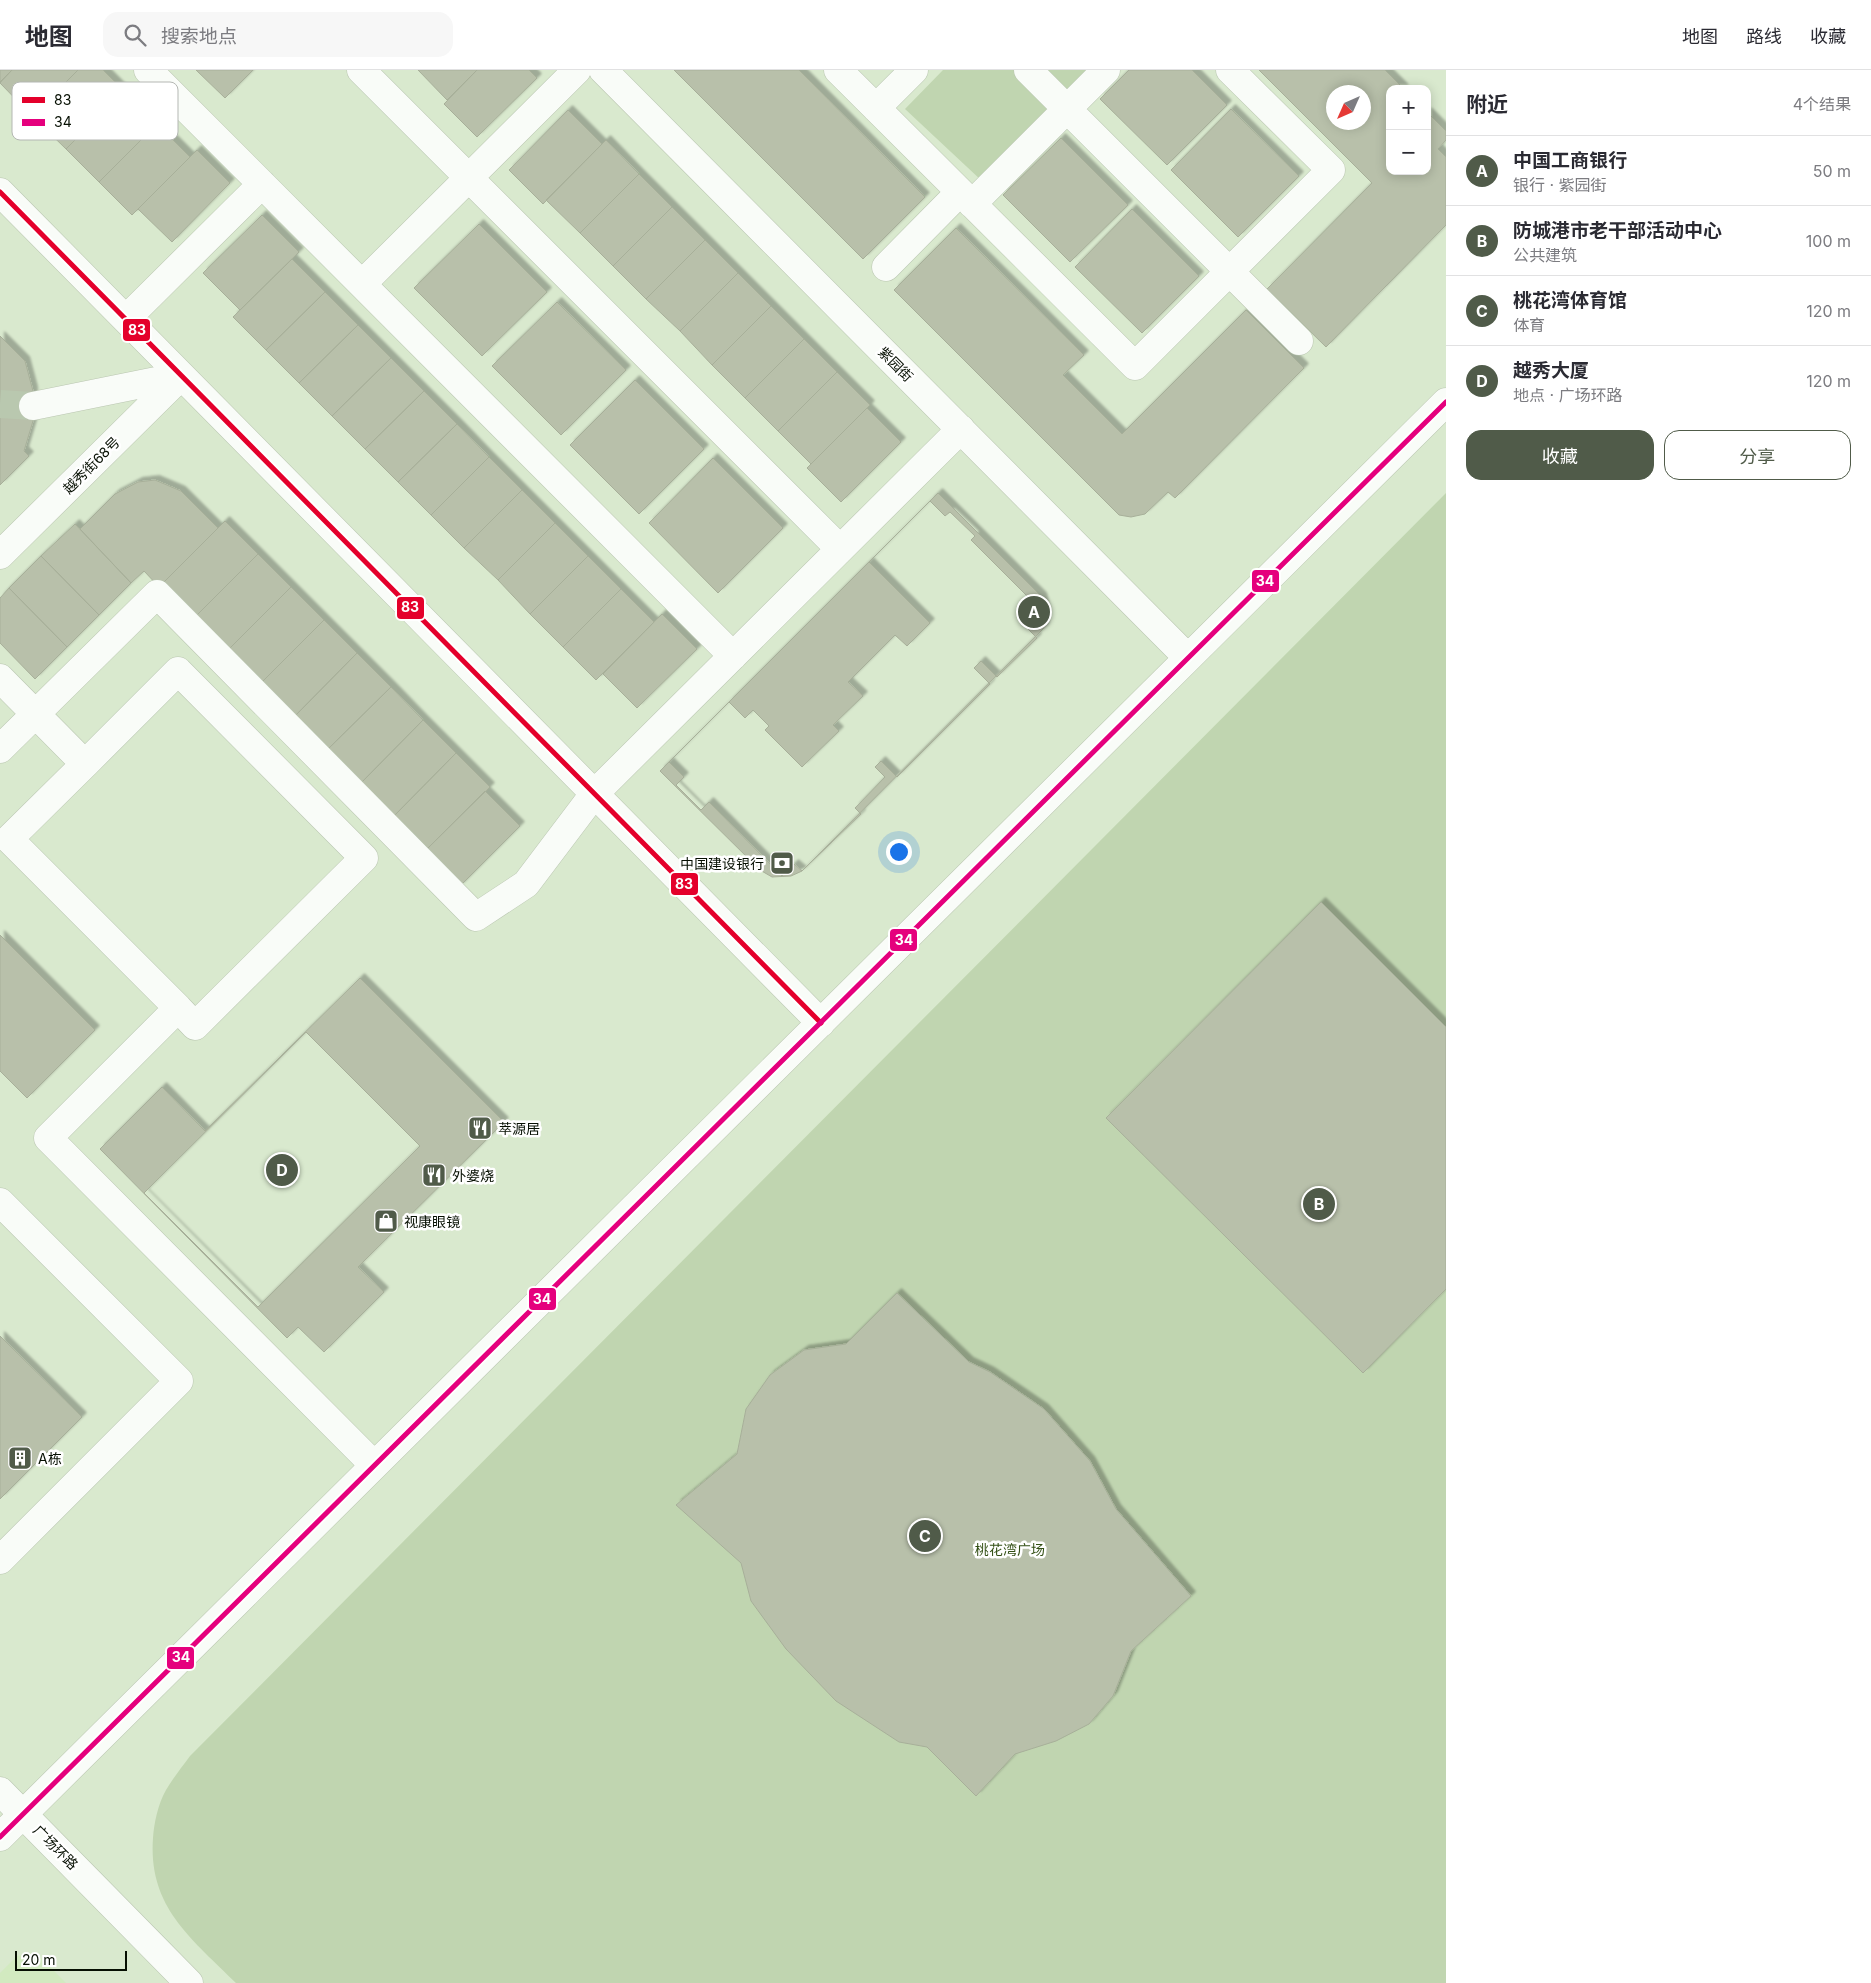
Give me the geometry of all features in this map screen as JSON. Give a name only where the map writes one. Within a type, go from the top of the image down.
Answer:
[{"type":"street","points":[[148,70],[160,82]]},
{"type":"street","points":[[361,70],[840,549]]},
{"type":"street","points":[[362,284],[577,70]]},
{"type":"street","name":"紫园街","points":[[603,70],[1188,658]]},
{"type":"street","points":[[838,70],[1134,366],[1331,170],[1230,70]]},
{"type":"street","points":[[876,108],[914,70]]},
{"type":"street","points":[[1028,70],[1299,341]]},
{"type":"street","points":[[886,267],[1067,109],[1106,70]]},
{"type":"street","points":[[178,100],[733,656]]},
{"type":"street","points":[[126,319],[262,184]]},
{"type":"street","points":[[0,192],[820,1023]]},
{"type":"street","points":[[33,406],[181,376]]},
{"type":"street","name":"越秀街68号","points":[[0,555],[181,376]]},
{"type":"street","name":"广场环路","points":[[189,1983],[23,1814],[1446,402]]},
{"type":"street","points":[[0,749],[157,594],[476,916],[526,884],[594,794],[961,429]]},
{"type":"street","points":[[178,671],[364,858],[195,1026],[178,1008],[9,839],[178,671]]},
{"type":"street","points":[[0,678],[85,764]]},
{"type":"street","points":[[178,1008],[48,1138],[374,1465]]},
{"type":"street","points":[[0,1202],[179,1381],[0,1560]]},
{"type":"street","points":[[0,1791],[23,1814],[0,1837]]},
{"type":"shaded area","points":[[36,1953],[66,1983],[0,1983],[0,1973],[17,1956]]},
{"type":"green space","points":[[943,70],[1091,70],[982,181],[905,109]]},
{"type":"green space","name":"桃花湾广场","points":[[1446,493],[1446,1983],[236,1983],[203,1951],[176,1920],[165,1902],[153,1862],[154,1826],[161,1801],[166,1790],[190,1756]]},
{"type":"building","points":[[0,70],[12,70],[0,82]]},
{"type":"building","points":[[12,70],[78,70],[66,82],[12,82],[12,95],[0,83]]},
{"type":"building","points":[[78,70],[103,70],[115,82],[66,82]]},
{"type":"building","points":[[196,70],[253,70],[225,98]]},
{"type":"building","points":[[418,70],[477,70],[447,100]]},
{"type":"building","points":[[477,70],[529,70],[537,78],[477,137],[444,104]]},
{"type":"building","points":[[674,70],[799,70],[925,197],[863,259]]},
{"type":"building","points":[[1129,70],[1192,70],[1227,105],[1167,165],[1100,99]]},
{"type":"building","points":[[1259,70],[1385,70],[1400,85],[1386,85],[1386,175],[1431,175],[1431,116],[1446,131],[1446,140],[1438,149],[1446,157],[1446,225],[1326,347],[1267,289],[1372,183]]},
{"type":"building","points":[[1231,109],[1299,176],[1238,237],[1171,170]]},
{"type":"building","points":[[568,110],[602,144],[543,204],[509,170]]},
{"type":"building","points":[[1061,138],[1128,205],[1070,262],[1003,195]]},
{"type":"building","points":[[57,140],[75,140],[66,149]]},
{"type":"building","points":[[75,140],[141,140],[99,182],[66,149]]},
{"type":"building","points":[[141,140],[173,140],[190,157],[132,215],[99,182]]},
{"type":"building","points":[[606,140],[639,174],[580,233],[546,200]]},
{"type":"building","points":[[197,150],[230,183],[172,242],[138,209]]},
{"type":"building","points":[[639,174],[672,207],[613,266],[580,233]]},
{"type":"building","points":[[672,207],[705,240],[646,299],[613,266]]},
{"type":"building","points":[[1132,209],[1199,276],[1142,333],[1075,267]]},
{"type":"building","points":[[262,215],[299,252],[240,310],[203,273]]},
{"type":"building","points":[[479,224],[547,292],[482,356],[414,288]]},
{"type":"building","points":[[956,228],[1084,355],[1063,375],[1122,434],[1246,310],[1304,368],[1175,498],[1168,492],[1145,514],[1131,517],[1119,515],[894,290]]},
{"type":"building","points":[[705,240],[738,273],[680,331],[646,299]]},
{"type":"building","points":[[292,259],[325,292],[266,350],[233,317]]},
{"type":"building","points":[[738,273],[771,306],[712,365],[680,331]]},
{"type":"building","points":[[325,292],[358,325],[299,383],[266,350]]},
{"type":"building","points":[[557,302],[626,370],[561,435],[492,366]]},
{"type":"building","points":[[771,306],[804,339],[745,398],[712,365]]},
{"type":"building","points":[[358,325],[391,358],[332,416],[299,383]]},
{"type":"building","points":[[0,336],[25,361],[33,391],[33,421],[24,451],[29,456],[0,485]]},
{"type":"building","points":[[804,339],[837,372],[778,431],[745,398]]},
{"type":"building","points":[[391,358],[424,391],[365,449],[332,416]]},
{"type":"building","points":[[837,372],[870,405],[811,464],[778,431]]},
{"type":"building","points":[[635,380],[704,449],[639,514],[570,445]]},
{"type":"building","points":[[424,391],[457,424],[398,482],[365,449]]},
{"type":"building","points":[[867,408],[901,442],[841,502],[807,468]]},
{"type":"building","points":[[457,424],[489,457],[431,515],[398,482]]},
{"type":"building","points":[[489,457],[522,490],[464,548],[431,515]]},
{"type":"building","points":[[713,458],[783,528],[718,593],[649,523]]},
{"type":"building","points":[[155,480],[181,491],[218,528],[159,587],[144,571],[131,583],[80,529],[115,494],[138,482]]},
{"type":"building","points":[[522,490],[555,523],[498,580],[464,548]]},
{"type":"building","points":[[938,493],[1042,597],[1046,613],[1044,628],[802,871],[791,876],[772,877],[760,870],[660,771]]},
{"type":"building","points":[[930,501],[945,516],[950,512],[975,536],[971,540],[1044,613],[1028,629],[1037,638],[997,677],[981,661],[974,668],[990,684],[897,777],[881,761],[875,767],[885,777],[855,808],[861,814],[802,871],[794,864],[782,876],[709,802],[701,810],[676,785],[684,777],[669,762],[729,702],[745,718],[753,710],[769,726],[765,730],[802,767],[839,731],[833,725],[863,696],[848,682],[895,635],[907,646],[930,623],[869,562]]},
{"type":"building","points":[[225,521],[258,554],[196,616],[163,583]]},
{"type":"building","points":[[555,523],[588,556],[530,614],[498,580]]},
{"type":"building","points":[[75,524],[131,583],[99,615],[41,556]]},
{"type":"building","points":[[258,554],[291,587],[229,649],[196,616]]},
{"type":"building","points":[[41,556],[99,615],[67,647],[9,588]]},
{"type":"building","points":[[588,556],[621,589],[563,647],[530,614]]},
{"type":"building","points":[[291,587],[324,620],[262,682],[229,649]]},
{"type":"building","points":[[9,588],[67,647],[35,679],[0,643],[0,598]]},
{"type":"building","points":[[621,589],[654,622],[596,680],[563,647]]},
{"type":"building","points":[[662,614],[697,649],[637,708],[603,674]]},
{"type":"building","points":[[324,620],[357,653],[295,716],[262,682]]},
{"type":"building","points":[[357,653],[391,687],[328,749],[295,716]]},
{"type":"building","points":[[391,687],[423,720],[362,782],[328,749]]},
{"type":"building","points":[[423,720],[456,753],[395,815],[362,782]]},
{"type":"building","points":[[456,753],[490,787],[428,848],[395,815]]},
{"type":"building","points":[[485,791],[520,826],[459,887],[424,852]]},
{"type":"building","points":[[1321,902],[1446,1027],[1446,1289],[1363,1373],[1106,1118]]},
{"type":"building","points":[[0,935],[95,1030],[27,1098],[0,1071]]},
{"type":"building","points":[[360,978],[504,1122],[358,1267],[384,1292],[324,1352],[298,1327],[287,1338],[100,1149],[162,1087],[205,1131]]},
{"type":"building","points":[[306,1032],[420,1146],[258,1307],[144,1193]]},
{"type":"building","points":[[897,1293],[969,1362],[990,1372],[1044,1409],[1090,1461],[1116,1509],[1191,1596],[1131,1651],[1113,1696],[1089,1724],[1056,1741],[1015,1754],[976,1796],[927,1747],[899,1742],[836,1701],[786,1649],[751,1601],[741,1563],[676,1505],[737,1454],[746,1409],[770,1375],[804,1350],[846,1344]]},
{"type":"building","name":"A栋","points":[[0,1336],[82,1417],[0,1499]]},
{"type":"tunnel","points":[[0,404],[33,406]]},
{"type":"transit line","name":"83","points":[[0,192],[821,1023]]},
{"type":"transit line","name":"34","points":[[0,1837],[1446,402]]},
{"type":"place","name":"中国工商银行","points":[[1034,612]]},
{"type":"place","name":"中国建设银行","points":[[782,863]]},
{"type":"place","name":"萃源居","points":[[480,1128]]},
{"type":"place","name":"越秀大厦","points":[[282,1170]]},
{"type":"place","name":"外婆烧","points":[[434,1175]]},
{"type":"place","name":"防城港市老干部活动中心","points":[[1319,1204]]},
{"type":"place","name":"视康眼镜","points":[[386,1221]]},
{"type":"place","name":"A栋","points":[[20,1458]]},
{"type":"place","name":"桃花湾体育馆","points":[[925,1536]]}]
